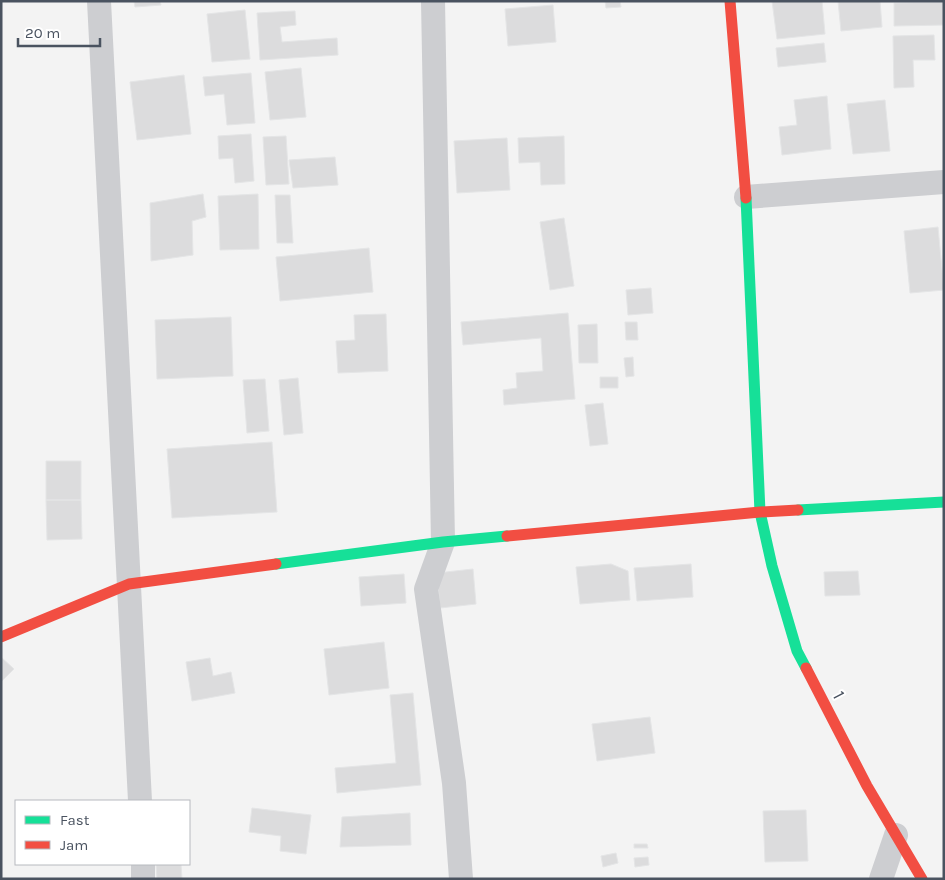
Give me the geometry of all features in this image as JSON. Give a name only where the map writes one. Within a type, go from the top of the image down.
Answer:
[{"type":"street","points":[[99,1],[140,800]]},
{"type":"street","points":[[433,1],[443,542],[426,589],[454,783],[461,879]]},
{"type":"street","name":"1","points":[[730,1],[746,197],[760,512],[772,566],[797,652],[867,786],[922,879]]},
{"type":"street","points":[[746,197],[944,182]]},
{"type":"street","points":[[1,637],[129,584],[443,542],[760,512],[944,502]]},
{"type":"street","points":[[881,879],[896,835]]},
{"type":"street","points":[[143,865],[143,879]]},
{"type":"building","points":[[134,1],[160,1],[161,5],[135,7]]},
{"type":"building","points":[[605,1],[620,1],[621,7],[606,8]]},
{"type":"building","points":[[772,1],[822,1],[825,34],[777,39]]},
{"type":"building","points":[[838,1],[880,1],[882,27],[841,31]]},
{"type":"building","points":[[944,2],[944,25],[894,26],[894,3]]},
{"type":"building","points":[[553,5],[556,42],[508,46],[505,9]]},
{"type":"building","points":[[245,10],[250,59],[212,62],[207,14]]},
{"type":"building","points":[[295,11],[296,25],[280,27],[282,42],[337,38],[338,55],[260,60],[257,13]]},
{"type":"building","points":[[934,35],[935,60],[913,60],[914,87],[894,88],[893,36]]},
{"type":"building","points":[[824,43],[826,62],[778,67],[776,48]]},
{"type":"building","points":[[301,68],[306,117],[270,120],[265,72]]},
{"type":"building","points":[[251,73],[255,123],[227,125],[224,94],[205,96],[203,77]]},
{"type":"building","points":[[184,75],[191,134],[137,140],[130,82]]},
{"type":"building","points":[[827,96],[831,149],[782,155],[779,127],[797,125],[794,100]]},
{"type":"building","points":[[885,100],[890,151],[853,154],[847,104]]},
{"type":"building","points":[[251,134],[254,181],[235,183],[233,158],[219,159],[218,136]]},
{"type":"building","points":[[286,136],[289,184],[266,185],[263,137]]},
{"type":"building","points":[[564,136],[565,184],[541,185],[540,162],[519,163],[518,138]]},
{"type":"building","points":[[507,138],[510,190],[457,193],[454,141]]},
{"type":"building","points":[[335,157],[338,185],[293,188],[289,160]]},
{"type":"building","points":[[203,194],[206,217],[192,221],[193,255],[151,261],[150,203]]},
{"type":"building","points":[[258,194],[259,249],[220,250],[218,196]]},
{"type":"building","points":[[275,195],[290,195],[293,243],[277,243]]},
{"type":"building","points":[[564,218],[574,286],[550,290],[540,222]]},
{"type":"building","points":[[938,227],[944,290],[910,293],[904,231]]},
{"type":"building","points":[[369,248],[373,292],[280,301],[276,257]]},
{"type":"building","points":[[651,288],[653,313],[628,315],[626,290]]},
{"type":"building","points":[[568,313],[575,399],[504,405],[503,390],[517,388],[516,373],[543,371],[541,338],[463,345],[461,322]]},
{"type":"building","points":[[386,314],[388,371],[338,373],[336,341],[355,340],[354,315]]},
{"type":"building","points":[[231,317],[233,376],[157,379],[155,320]]},
{"type":"building","points":[[625,322],[637,322],[638,340],[626,340]]},
{"type":"building","points":[[597,324],[598,363],[579,363],[578,325]]},
{"type":"building","points":[[633,357],[634,376],[626,377],[624,358]]},
{"type":"building","points":[[600,377],[618,377],[618,388],[600,388]]},
{"type":"building","points":[[298,378],[303,433],[284,435],[279,380]]},
{"type":"building","points":[[265,379],[269,431],[247,433],[243,380]]},
{"type":"building","points":[[603,403],[608,444],[590,446],[585,405]]},
{"type":"building","points":[[272,442],[277,512],[172,518],[167,449]]},
{"type":"building","points":[[46,461],[81,461],[81,500],[46,500]]},
{"type":"building","points":[[46,500],[81,500],[82,539],[47,540]]},
{"type":"building","points":[[611,564],[628,571],[630,600],[580,604],[576,567]]},
{"type":"building","points":[[691,564],[693,597],[637,601],[634,568]]},
{"type":"building","points":[[473,569],[476,604],[440,608],[437,573]]},
{"type":"building","points":[[858,571],[860,595],[825,596],[824,572]]},
{"type":"building","points":[[404,574],[406,603],[361,606],[359,577]]},
{"type":"building","points":[[384,642],[389,688],[329,695],[324,649]]},
{"type":"building","points":[[1,657],[14,669],[1,682]]},
{"type":"building","points":[[210,658],[213,676],[231,672],[235,693],[192,701],[186,662]]},
{"type":"building","points":[[413,693],[421,785],[337,793],[335,768],[396,763],[390,695]]},
{"type":"building","points":[[650,717],[655,753],[597,761],[592,724]]},
{"type":"building","points":[[252,808],[311,815],[306,854],[280,851],[281,836],[249,832]]},
{"type":"building","points":[[806,810],[808,861],[765,862],[763,811]]},
{"type":"building","points":[[410,813],[411,845],[340,847],[342,817]]},
{"type":"building","points":[[634,844],[647,844],[648,848],[634,848]]},
{"type":"building","points":[[616,853],[618,863],[603,867],[601,856]]},
{"type":"building","points":[[648,857],[649,865],[635,867],[634,858]]},
{"type":"building","points":[[156,865],[181,865],[182,879],[157,879]]},
{"type":"traffic: fast","points":[[746,198],[760,512],[772,566],[797,651],[806,668]]},
{"type":"traffic: fast","points":[[798,510],[944,502]]},
{"type":"traffic: fast","points":[[276,564],[443,542],[507,536]]},
{"type":"traffic: jam","points":[[730,1],[746,198]]},
{"type":"traffic: jam","points":[[507,536],[798,510]]},
{"type":"traffic: jam","points":[[1,637],[129,584],[276,564]]},
{"type":"traffic: jam","points":[[806,668],[867,786],[922,879]]}]
